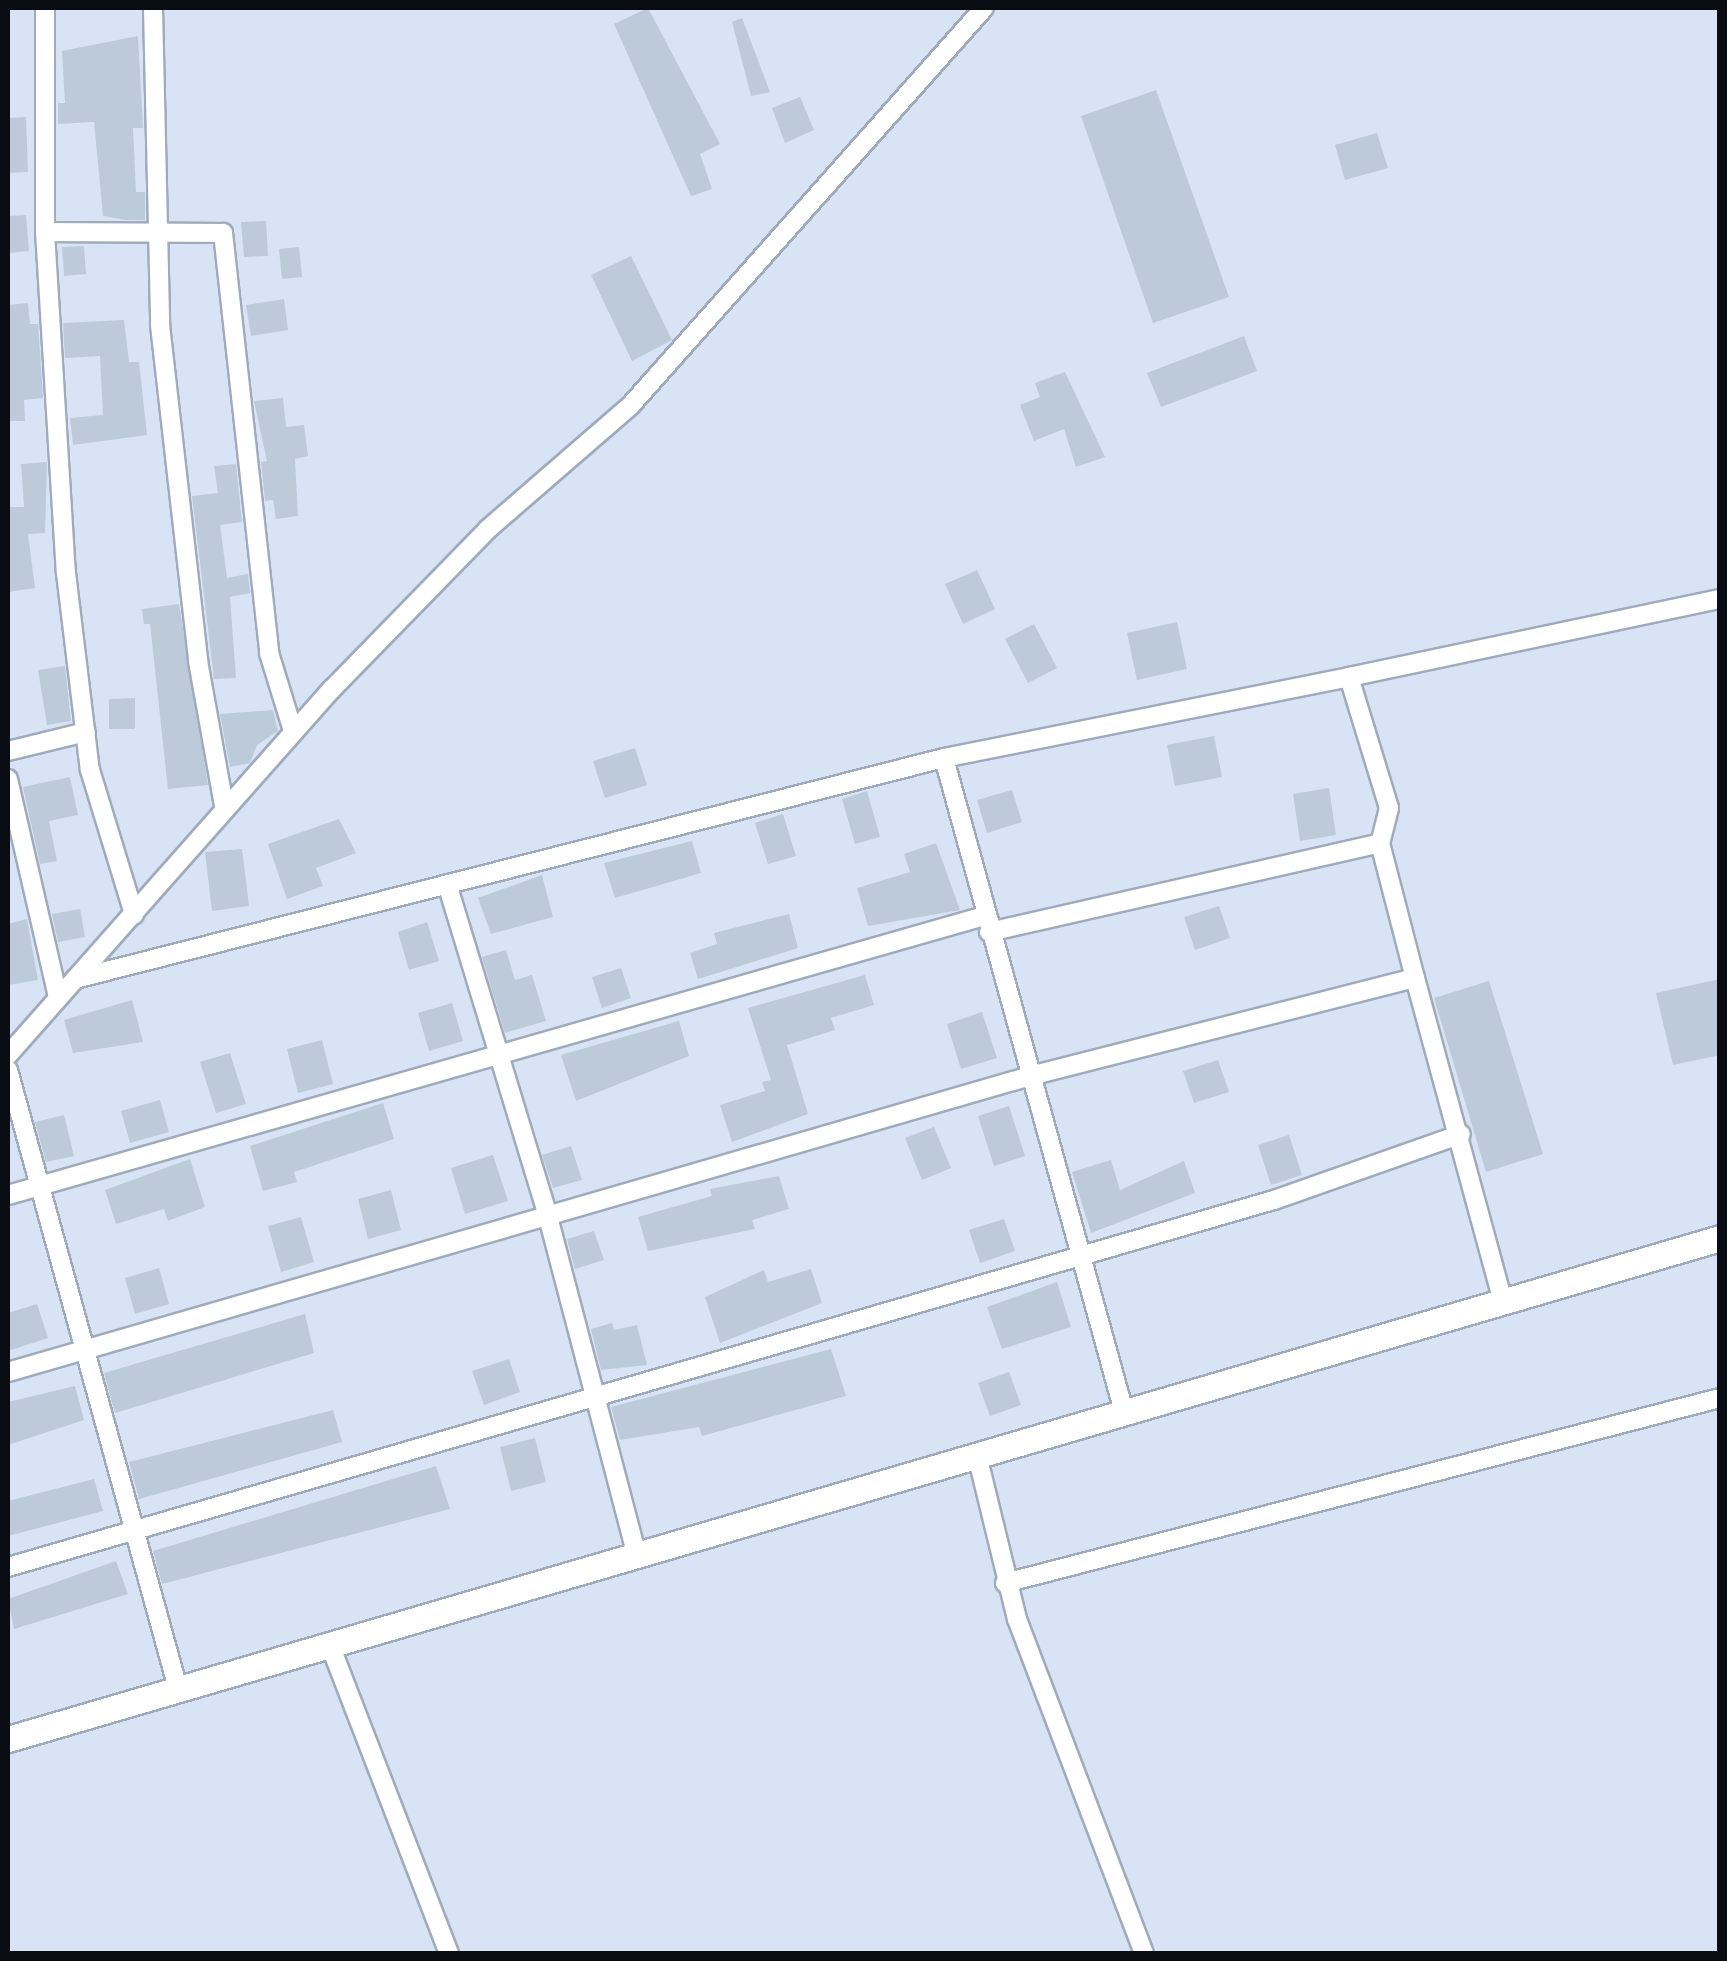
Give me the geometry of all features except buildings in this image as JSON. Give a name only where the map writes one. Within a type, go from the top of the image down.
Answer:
[{"type":"main road","points":[[8,1740],[1720,1238]]},
{"type":"street","points":[[45,8],[46,232],[66,573],[90,770],[134,914]]},
{"type":"street","points":[[153,8],[160,325],[198,661],[224,805]]},
{"type":"street","points":[[8,1056],[224,805],[293,731],[488,529],[632,406],[793,232],[984,8]]},
{"type":"street","points":[[46,232],[223,233],[269,653],[293,731]]},
{"type":"street","points":[[74,979],[944,758],[1720,599]]},
{"type":"street","points":[[1350,677],[1390,808],[1380,842],[1503,1302]]},
{"type":"street","points":[[8,751],[86,732]]},
{"type":"street","points":[[944,758],[1124,1412]]},
{"type":"street","points":[[8,778],[58,997]]},
{"type":"street","points":[[8,1195],[500,1052],[987,924],[1380,842]]},
{"type":"street","points":[[448,887],[547,1213],[591,1398],[637,1555]]},
{"type":"street","points":[[8,1372],[1030,1076],[1416,978]]},
{"type":"street","points":[[8,1070],[43,1186],[178,1690]]},
{"type":"street","points":[[8,1568],[1274,1200],[1460,1134]]},
{"type":"street","points":[[1005,1583],[1720,1398]]},
{"type":"street","points":[[978,1455],[1005,1583],[1144,1954]]},
{"type":"street","points":[[330,1645],[449,1954]]}]
